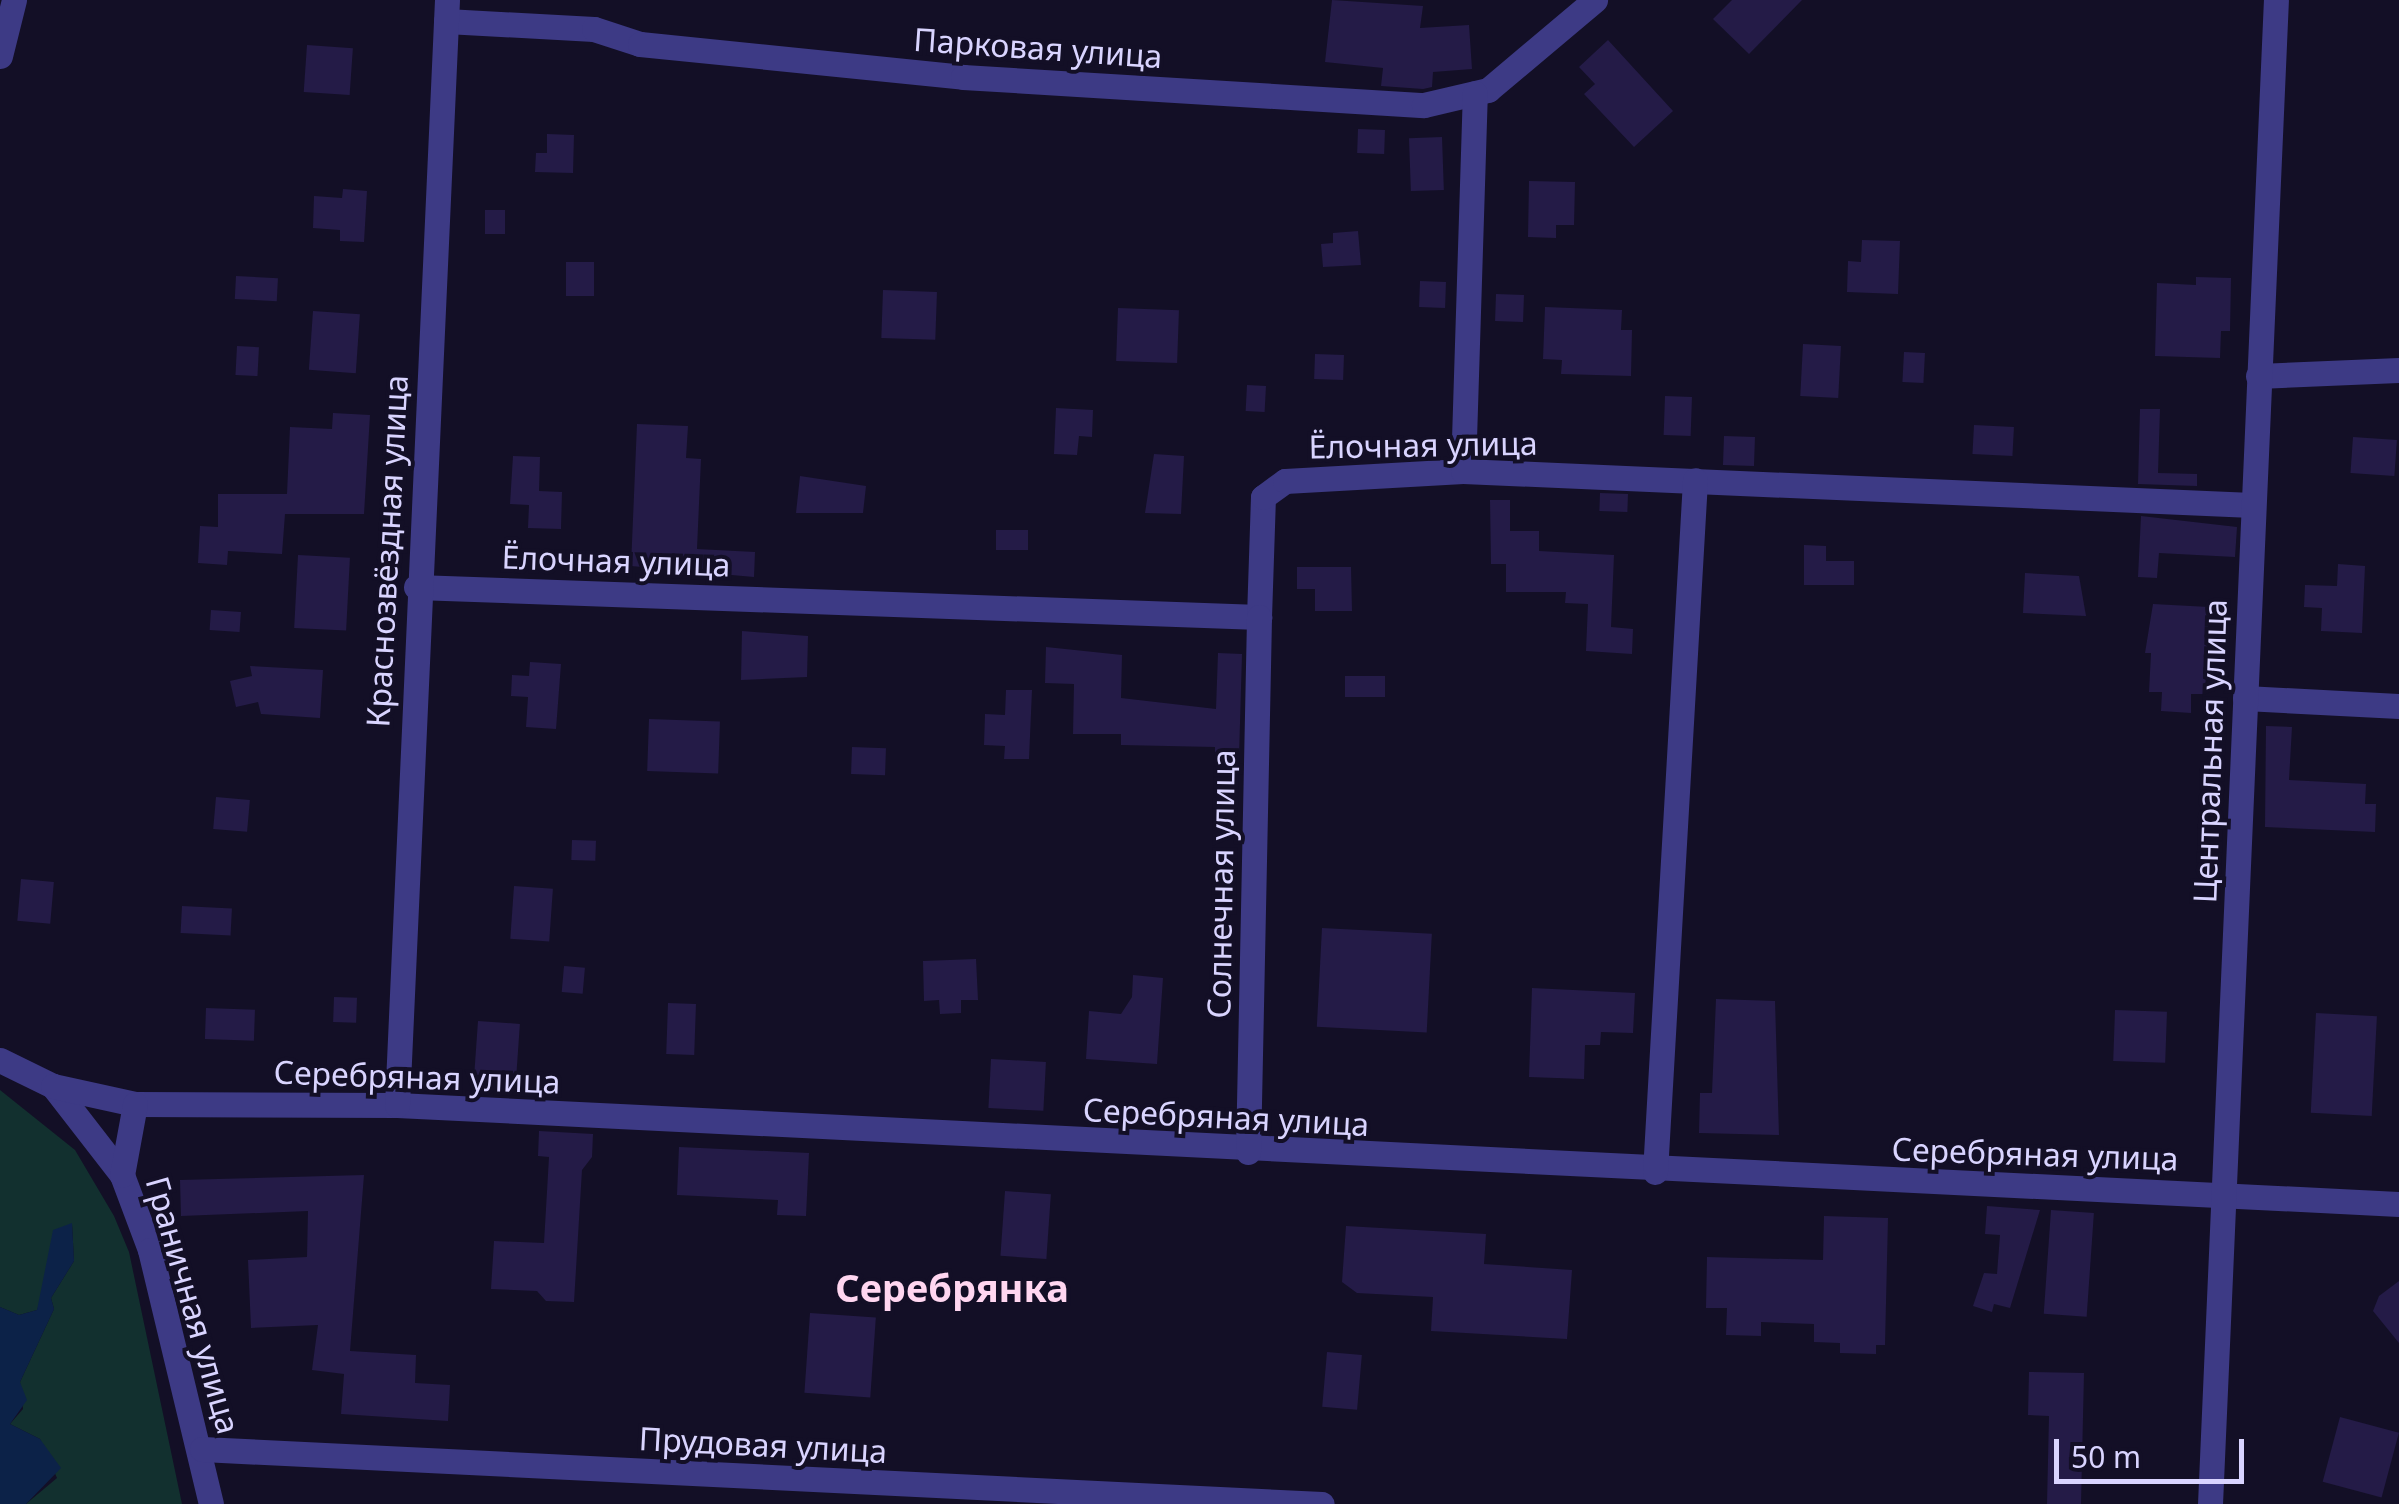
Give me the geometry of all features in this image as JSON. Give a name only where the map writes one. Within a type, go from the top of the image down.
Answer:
[{"type":"street","points":[[0,56],[14,0]]},
{"type":"street","name":"Парковая улица","points":[[446,10],[594,29],[640,44],[963,77],[1424,105],[1488,90],[1596,0]]},
{"type":"street","name":"Центральная улица","points":[[2210,1504],[2276,0]]},
{"type":"street","name":"Краснозвёздная улица","points":[[397,1105],[416,586],[446,10]]},
{"type":"street","points":[[1463,470],[1475,93]]},
{"type":"street","points":[[2258,376],[2399,370]]},
{"type":"street","name":"Ёлочная улица","points":[[416,586],[1259,617],[1263,497],[1286,481],[1463,470],[2252,505]]},
{"type":"street","points":[[1655,1172],[1694,480]]},
{"type":"street","name":"Солнечная улица","points":[[1248,1152],[1259,617]]},
{"type":"street","points":[[2245,698],[2399,706]]},
{"type":"street","name":"Граничная улица","points":[[0,1060],[53,1086],[122,1175],[150,1250],[202,1448],[212,1504]]},
{"type":"street","name":"Серебряная улица","points":[[53,1086],[135,1104],[397,1105],[1248,1152],[2399,1204]]},
{"type":"street","points":[[122,1175],[135,1104]]},
{"type":"street","name":"Прудовая улица","points":[[202,1448],[1322,1504]]},
{"type":"green space","points":[[0,1090],[75,1150],[114,1216],[129,1252],[182,1504],[26,1504],[57,1478],[40,1439],[10,1424],[23,1409],[20,1382],[54,1309],[51,1298],[74,1261],[72,1224],[37,1310],[19,1315],[0,1307]]},
{"type":"water","points":[[72,1223],[74,1261],[51,1298],[54,1309],[20,1382],[27,1400],[10,1424],[40,1439],[61,1468],[26,1504],[0,1504],[0,1307],[19,1315],[37,1310],[53,1230]]},
{"type":"building","points":[[1332,0],[1423,6],[1420,28],[1469,25],[1472,69],[1433,72],[1432,87],[1423,89],[1381,86],[1383,68],[1325,62]]},
{"type":"building","points":[[1732,0],[1802,0],[1749,54],[1713,19]]},
{"type":"building","points":[[1608,40],[1673,111],[1634,147],[1584,94],[1595,84],[1579,67]]},
{"type":"building","points":[[307,45],[353,48],[350,95],[304,92]]},
{"type":"building","points":[[1358,129],[1385,130],[1384,154],[1357,153]]},
{"type":"building","points":[[547,134],[574,135],[573,173],[535,172],[536,153],[547,153]]},
{"type":"building","points":[[1442,137],[1444,190],[1411,191],[1409,138]]},
{"type":"building","points":[[1529,181],[1575,182],[1574,225],[1556,225],[1556,238],[1528,237]]},
{"type":"building","points":[[343,189],[367,191],[364,242],[340,241],[340,230],[313,228],[314,196],[342,198]]},
{"type":"building","points":[[485,210],[505,210],[505,234],[485,234]]},
{"type":"building","points":[[1358,231],[1361,265],[1323,267],[1321,244],[1333,243],[1333,233]]},
{"type":"building","points":[[1862,240],[1900,241],[1898,294],[1847,292],[1848,261],[1861,262]]},
{"type":"building","points":[[566,262],[594,262],[594,296],[566,296]]},
{"type":"building","points":[[236,276],[278,278],[277,301],[235,299]]},
{"type":"building","points":[[2196,277],[2231,278],[2230,331],[2221,331],[2220,358],[2155,356],[2157,283],[2196,285]]},
{"type":"building","points":[[1420,281],[1446,282],[1445,308],[1419,307]]},
{"type":"building","points":[[883,290],[937,292],[935,340],[881,338]]},
{"type":"building","points":[[1496,294],[1524,295],[1523,322],[1495,321]]},
{"type":"building","points":[[1545,307],[1622,310],[1621,330],[1632,330],[1631,376],[1561,374],[1562,360],[1543,359]]},
{"type":"building","points":[[1118,308],[1179,310],[1177,363],[1116,361]]},
{"type":"building","points":[[313,311],[360,314],[356,373],[309,370]]},
{"type":"building","points":[[1803,344],[1841,346],[1838,398],[1800,396]]},
{"type":"building","points":[[237,346],[259,347],[257,376],[235,375]]},
{"type":"building","points":[[1904,352],[1925,353],[1923,383],[1902,382]]},
{"type":"building","points":[[1315,354],[1344,355],[1343,380],[1314,379]]},
{"type":"building","points":[[1247,385],[1266,386],[1265,412],[1246,411]]},
{"type":"building","points":[[1665,396],[1692,397],[1691,436],[1664,435]]},
{"type":"building","points":[[1056,408],[1093,410],[1092,437],[1079,436],[1077,455],[1054,454]]},
{"type":"building","points":[[2140,409],[2160,409],[2158,473],[2197,474],[2197,486],[2138,484]]},
{"type":"building","points":[[333,413],[370,415],[364,514],[285,514],[282,554],[228,551],[227,565],[198,563],[200,526],[218,527],[218,494],[287,494],[290,427],[332,429]]},
{"type":"building","points":[[637,424],[688,426],[686,458],[701,459],[697,549],[755,552],[754,577],[631,566]]},
{"type":"building","points":[[1974,425],[2014,427],[2012,456],[1972,454]]},
{"type":"building","points":[[1724,436],[1755,437],[1754,466],[1723,465]]},
{"type":"building","points":[[2353,437],[2397,440],[2394,476],[2350,473]]},
{"type":"building","points":[[1154,454],[1184,456],[1181,514],[1145,513]]},
{"type":"building","points":[[513,456],[540,457],[539,491],[562,492],[561,529],[528,528],[529,505],[510,504]]},
{"type":"building","points":[[800,476],[866,486],[863,513],[796,513]]},
{"type":"building","points":[[1600,493],[1628,494],[1627,512],[1599,511]]},
{"type":"building","points":[[1490,500],[1510,500],[1510,531],[1539,531],[1539,551],[1614,555],[1611,627],[1633,629],[1632,654],[1586,651],[1588,604],[1565,603],[1566,592],[1506,592],[1506,564],[1491,564]]},
{"type":"building","points":[[2141,516],[2237,527],[2235,557],[2159,553],[2157,578],[2138,577]]},
{"type":"building","points":[[996,530],[1028,530],[1028,550],[996,550]]},
{"type":"building","points":[[1804,545],[1826,546],[1826,561],[1854,561],[1854,585],[1804,585]]},
{"type":"building","points":[[298,555],[350,558],[346,631],[294,628]]},
{"type":"building","points":[[2338,564],[2365,566],[2362,633],[2321,631],[2322,608],[2304,607],[2305,585],[2337,586]]},
{"type":"building","points":[[1297,567],[1351,567],[1352,611],[1315,611],[1315,589],[1297,589]]},
{"type":"building","points":[[2025,573],[2079,576],[2086,616],[2023,613]]},
{"type":"building","points":[[2153,604],[2209,607],[2205,694],[2191,694],[2191,713],[2161,711],[2162,692],[2149,692],[2151,653],[2145,653]]},
{"type":"building","points":[[211,610],[241,612],[240,632],[210,630]]},
{"type":"building","points":[[742,631],[808,636],[807,677],[741,680]]},
{"type":"building","points":[[1046,647],[1122,655],[1121,698],[1216,709],[1218,653],[1242,654],[1239,757],[1215,756],[1215,747],[1121,745],[1121,734],[1073,734],[1074,684],[1045,683]]},
{"type":"building","points":[[530,662],[561,664],[556,729],[526,727],[528,697],[511,696],[512,675],[529,676]]},
{"type":"building","points":[[250,666],[323,670],[320,718],[261,714],[258,702],[236,707],[230,681],[252,676]]},
{"type":"building","points":[[1345,676],[1385,676],[1385,697],[1345,697]]},
{"type":"building","points":[[1006,690],[1032,690],[1029,759],[1004,759],[1005,746],[984,745],[985,714],[1005,715]]},
{"type":"building","points":[[649,719],[720,721],[718,773],[647,771]]},
{"type":"building","points":[[2266,726],[2292,727],[2289,780],[2366,784],[2365,804],[2376,804],[2375,832],[2265,827]]},
{"type":"building","points":[[852,747],[886,748],[885,775],[851,774]]},
{"type":"building","points":[[216,797],[250,800],[247,832],[213,829]]},
{"type":"building","points":[[572,840],[596,841],[595,861],[571,860]]},
{"type":"building","points":[[21,879],[54,882],[50,924],[17,921]]},
{"type":"building","points":[[514,886],[553,889],[549,942],[510,939]]},
{"type":"building","points":[[182,906],[232,909],[231,936],[181,933]]},
{"type":"building","points":[[1322,928],[1432,934],[1427,1033],[1317,1027]]},
{"type":"building","points":[[976,959],[978,1000],[961,1000],[961,1013],[940,1014],[939,1000],[924,1001],[923,961]]},
{"type":"building","points":[[564,966],[585,968],[583,994],[562,992]]},
{"type":"building","points":[[1133,975],[1163,978],[1157,1064],[1086,1059],[1089,1011],[1121,1014],[1132,997]]},
{"type":"building","points":[[1532,988],[1635,993],[1633,1033],[1601,1032],[1600,1045],[1585,1045],[1584,1079],[1529,1077]]},
{"type":"building","points":[[334,997],[357,998],[356,1023],[333,1022]]},
{"type":"building","points":[[1716,999],[1775,1001],[1779,1135],[1699,1133],[1700,1093],[1712,1093]]},
{"type":"building","points":[[668,1003],[696,1004],[694,1055],[666,1054]]},
{"type":"building","points":[[206,1008],[255,1010],[254,1041],[205,1039]]},
{"type":"building","points":[[2115,1010],[2167,1012],[2165,1063],[2113,1061]]},
{"type":"building","points":[[2316,1013],[2377,1016],[2372,1116],[2311,1113]]},
{"type":"building","points":[[478,1021],[520,1024],[516,1078],[474,1075]]},
{"type":"building","points":[[991,1059],[1046,1062],[1043,1111],[988,1108]]},
{"type":"building","points":[[539,1131],[593,1134],[592,1157],[582,1170],[574,1302],[546,1301],[537,1291],[491,1289],[494,1241],[544,1243],[549,1157],[538,1156]]},
{"type":"building","points":[[679,1147],[809,1153],[806,1216],[777,1215],[778,1200],[677,1195]]},
{"type":"building","points":[[364,1175],[350,1351],[416,1355],[415,1383],[450,1385],[448,1421],[341,1414],[344,1374],[312,1370],[318,1325],[251,1328],[248,1260],[307,1257],[308,1211],[181,1216],[180,1180]]},
{"type":"building","points":[[1005,1191],[1051,1194],[1046,1259],[1000,1256]]},
{"type":"building","points":[[1987,1206],[2040,1210],[2010,1308],[1994,1304],[1992,1312],[1973,1306],[1984,1273],[1997,1274],[2000,1235],[1985,1234]]},
{"type":"building","points":[[2051,1210],[2094,1213],[2087,1317],[2044,1314]]},
{"type":"building","points":[[1824,1216],[1888,1218],[1885,1345],[1876,1345],[1876,1354],[1840,1353],[1840,1343],[1814,1342],[1814,1324],[1761,1322],[1761,1336],[1726,1335],[1727,1308],[1706,1308],[1707,1257],[1823,1260]]},
{"type":"building","points":[[1346,1226],[1486,1234],[1484,1264],[1572,1270],[1567,1339],[1431,1331],[1433,1297],[1357,1293],[1342,1282]]},
{"type":"building","points":[[2399,1281],[2399,1343],[2373,1311],[2379,1296]]},
{"type":"building","points":[[810,1313],[876,1318],[870,1397],[804,1393]]},
{"type":"building","points":[[1327,1352],[1362,1355],[1357,1410],[1322,1407]]},
{"type":"building","points":[[2029,1372],[2084,1373],[2081,1504],[2047,1504],[2049,1416],[2028,1415]]},
{"type":"building","points":[[2340,1417],[2399,1433],[2382,1498],[2323,1482]]},
{"type":"district","name":"Серебрянка","points":[[952,1288]]}]
